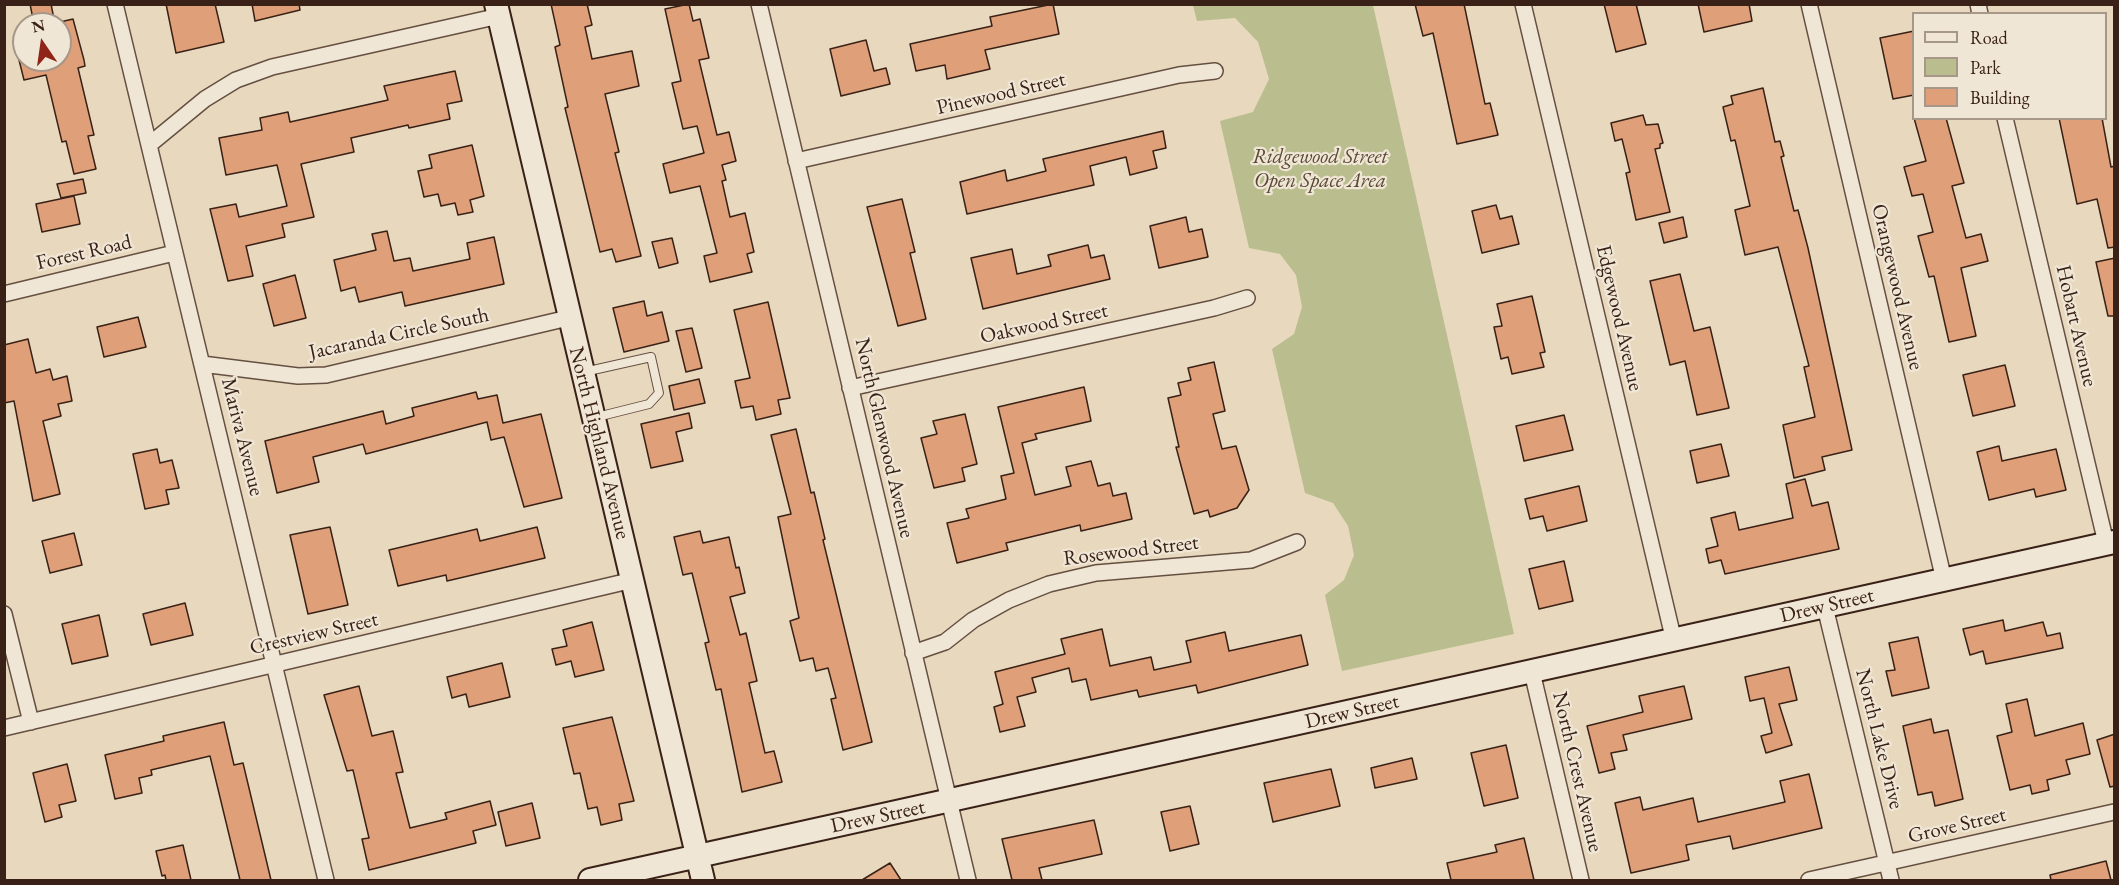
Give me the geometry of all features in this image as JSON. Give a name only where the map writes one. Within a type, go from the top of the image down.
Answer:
[{"type":"main road","name":"North Highland Avenue","points":[[497,10],[568,318],[633,580],[703,880]]},
{"type":"main road","name":"Drew Street","points":[[590,880],[2110,543]]},
{"type":"street","name":"Mariva Avenue","points":[[115,4],[326,880]]},
{"type":"street","name":"North Glenwood Avenue","points":[[759,4],[968,880]]},
{"type":"street","name":"Edgewood Avenue","points":[[1523,4],[1674,641]]},
{"type":"street","name":"Orangewood Avenue","points":[[1809,4],[1944,580]]},
{"type":"street","points":[[149,145],[205,99],[236,80],[272,67],[497,10]]},
{"type":"street","name":"Pinewood Street","points":[[796,161],[1179,75],[1215,70]]},
{"type":"street","name":"Hobart Avenue","points":[[2005,120],[2110,543]]},
{"type":"street","name":"Forest Road","points":[[4,294],[174,253]]},
{"type":"street","name":"Oakwood Street","points":[[850,388],[1214,308],[1247,298]]},
{"type":"street","name":"Jacaranda Circle South","points":[[202,364],[298,376],[326,375],[568,318]]},
{"type":"street","name":"Rosewood Street","points":[[914,653],[945,642],[973,621],[1009,600],[1049,584],[1096,573],[1251,560],[1297,542]]},
{"type":"street","name":"Crestview Street","points":[[4,728],[633,580]]},
{"type":"street","name":"North Lake Drive","points":[[1825,607],[1891,880]]},
{"type":"street","points":[[4,614],[31,722]]},
{"type":"street","name":"North Crest Avenue","points":[[1532,672],[1581,880]]},
{"type":"street","name":"Grove Street","points":[[1809,880],[2115,812]]},
{"type":"lane","points":[[582,372],[651,357],[659,393],[650,404],[593,418]]},
{"type":"green space","name":"Ridgewood Street Open Space Area","points":[[1193,5],[1373,5],[1514,634],[1342,671],[1325,595],[1344,580],[1354,555],[1348,526],[1333,503],[1305,493],[1272,349],[1294,334],[1302,307],[1296,275],[1280,254],[1249,248],[1220,121],[1253,112],[1269,79],[1258,42],[1235,18],[1197,21]]},
{"type":"building","points":[[30,4],[51,4],[53,12],[32,12]]},
{"type":"building","points":[[166,4],[215,4],[224,42],[176,53]]},
{"type":"building","points":[[252,4],[299,4],[300,10],[255,21]]},
{"type":"building","points":[[551,4],[587,4],[592,25],[585,27],[592,59],[632,51],[639,86],[605,94],[619,152],[615,153],[641,256],[616,262],[612,249],[600,252],[565,108],[568,107],[555,47],[560,45]]},
{"type":"building","points":[[689,4],[693,21],[700,19],[709,58],[699,60],[717,135],[729,132],[736,161],[722,165],[726,180],[722,181],[730,217],[745,213],[754,252],[747,254],[752,272],[710,282],[704,256],[717,253],[700,186],[670,193],[663,164],[704,153],[697,126],[683,129],[672,83],[681,81],[665,9]]},
{"type":"building","points":[[1053,4],[1059,34],[985,50],[990,69],[947,79],[945,65],[916,71],[910,44],[992,26],[990,17]]},
{"type":"building","points":[[1415,4],[1464,4],[1485,104],[1490,103],[1498,135],[1457,144],[1433,33],[1423,36]]},
{"type":"building","points":[[1604,4],[1636,4],[1646,44],[1616,52]]},
{"type":"building","points":[[1698,4],[1749,4],[1752,21],[1704,32]]},
{"type":"building","points":[[72,19],[85,66],[78,68],[94,135],[88,136],[96,169],[74,174],[66,141],[62,142],[46,75],[24,80],[22,72],[72,72]]},
{"type":"building","points":[[1912,31],[1912,95],[1893,99],[1880,38]]},
{"type":"building","points":[[866,40],[874,71],[886,68],[890,84],[841,96],[830,49]]},
{"type":"building","points":[[455,71],[462,101],[447,104],[450,119],[409,128],[408,125],[351,138],[354,152],[301,164],[314,217],[282,224],[285,237],[246,246],[253,276],[228,281],[210,209],[236,204],[239,217],[287,206],[277,165],[226,175],[219,138],[262,130],[260,118],[288,112],[290,122],[388,100],[384,86]]},
{"type":"building","points":[[1763,88],[1775,142],[1780,141],[1784,156],[1781,157],[1794,211],[1798,210],[1808,248],[1852,450],[1822,457],[1825,470],[1794,478],[1783,425],[1815,417],[1804,367],[1809,366],[1778,247],[1745,255],[1735,210],[1750,206],[1735,140],[1731,141],[1723,107],[1733,104],[1731,96]]},
{"type":"building","points":[[1643,115],[1646,125],[1658,124],[1663,143],[1660,144],[1660,148],[1655,149],[1670,212],[1636,220],[1626,173],[1630,172],[1622,139],[1615,141],[1611,123]]},
{"type":"building","points":[[1915,120],[1947,120],[1964,183],[1952,186],[1966,238],[1981,234],[1988,261],[1961,268],[1976,336],[1949,342],[1934,276],[1929,277],[1918,236],[1933,232],[1923,194],[1912,196],[1904,167],[1926,161]]},
{"type":"building","points":[[2059,120],[2102,120],[2111,167],[2115,166],[2115,247],[2108,248],[2097,199],[2077,204]]},
{"type":"building","points":[[1163,131],[1166,148],[1153,151],[1157,168],[1130,175],[1126,157],[1090,166],[1094,185],[967,214],[960,182],[1005,170],[1007,181],[1046,171],[1043,159]]},
{"type":"building","points":[[472,145],[484,196],[470,200],[473,212],[458,215],[455,203],[441,206],[438,194],[424,197],[418,171],[432,168],[429,155]]},
{"type":"building","points":[[83,179],[86,193],[61,198],[57,184]]},
{"type":"building","points":[[74,196],[80,224],[42,232],[36,204]]},
{"type":"building","points":[[902,199],[915,252],[910,253],[926,319],[898,326],[867,207]]},
{"type":"building","points":[[1496,205],[1500,219],[1512,216],[1519,244],[1482,253],[1472,211]]},
{"type":"building","points":[[1186,217],[1189,232],[1202,229],[1208,257],[1159,268],[1150,226]]},
{"type":"building","points":[[1683,217],[1687,237],[1664,243],[1659,223]]},
{"type":"building","points":[[387,231],[394,261],[410,258],[413,271],[470,259],[467,243],[494,237],[504,284],[405,306],[402,292],[359,302],[355,287],[341,291],[334,260],[376,250],[372,234]]},
{"type":"building","points":[[672,238],[678,263],[659,268],[652,242]]},
{"type":"building","points":[[1088,245],[1091,258],[1104,255],[1110,279],[983,309],[971,258],[1012,249],[1017,274],[1051,266],[1048,255]]},
{"type":"building","points":[[2115,258],[2115,316],[2108,316],[2096,262]]},
{"type":"building","points":[[1680,274],[1694,331],[1710,327],[1729,408],[1697,415],[1685,361],[1670,365],[1650,281]]},
{"type":"building","points":[[295,275],[306,318],[274,326],[263,284]]},
{"type":"building","points":[[1532,296],[1545,352],[1540,353],[1544,367],[1512,374],[1508,357],[1501,359],[1494,327],[1502,326],[1497,304]]},
{"type":"building","points":[[644,301],[647,316],[662,312],[669,341],[624,352],[613,308]]},
{"type":"building","points":[[768,302],[790,398],[778,400],[781,414],[756,420],[753,406],[741,408],[735,381],[750,378],[734,310]]},
{"type":"building","points":[[138,317],[146,347],[104,357],[97,327]]},
{"type":"building","points":[[692,328],[702,368],[686,372],[676,331]]},
{"type":"building","points":[[28,339],[36,373],[50,369],[53,380],[67,376],[72,401],[58,404],[61,416],[43,421],[60,494],[33,501],[14,401],[4,403],[4,345]]},
{"type":"building","points":[[1214,362],[1225,411],[1213,414],[1222,449],[1236,446],[1249,490],[1237,508],[1210,517],[1208,510],[1194,514],[1176,447],[1179,447],[1168,398],[1181,395],[1178,383],[1191,380],[1188,368]]},
{"type":"building","points":[[2005,365],[2015,406],[1973,416],[1963,375]]},
{"type":"building","points":[[699,379],[705,403],[674,410],[669,386]]},
{"type":"building","points":[[1084,387],[1091,421],[1035,434],[1037,439],[1022,443],[1035,495],[1071,486],[1066,467],[1091,461],[1098,486],[1110,483],[1113,496],[1126,493],[1132,519],[1081,531],[1080,525],[1006,543],[1008,550],[957,563],[947,523],[969,518],[966,509],[1006,499],[1001,476],[1014,473],[998,407]]},
{"type":"building","points":[[476,392],[478,399],[497,395],[503,423],[541,414],[562,498],[524,507],[504,437],[491,440],[487,422],[366,454],[363,444],[313,457],[319,482],[277,493],[265,441],[383,411],[386,424],[414,416],[412,408]]},
{"type":"building","points":[[689,413],[692,428],[676,432],[683,461],[651,468],[641,424]]},
{"type":"building","points":[[965,414],[977,464],[962,468],[965,481],[934,488],[921,438],[937,434],[933,421]]},
{"type":"building","points":[[1564,415],[1573,450],[1524,461],[1516,426]]},
{"type":"building","points":[[796,429],[811,493],[814,492],[825,539],[823,540],[872,742],[843,750],[831,699],[836,698],[828,668],[816,671],[813,658],[800,661],[790,621],[799,618],[778,517],[791,514],[771,435]]},
{"type":"building","points":[[1721,444],[1729,476],[1697,483],[1690,451]]},
{"type":"building","points":[[1999,446],[2002,461],[2056,449],[2066,490],[2036,497],[2034,489],[1989,500],[1977,452]]},
{"type":"building","points":[[157,449],[160,463],[172,460],[179,488],[166,490],[169,504],[145,509],[133,454]]},
{"type":"building","points":[[1805,479],[1812,506],[1828,502],[1839,549],[1725,574],[1721,560],[1709,563],[1706,549],[1718,546],[1711,518],[1735,512],[1739,530],[1793,518],[1786,484]]},
{"type":"building","points":[[1579,486],[1587,521],[1547,531],[1543,516],[1530,519],[1525,499]]},
{"type":"building","points":[[330,527],[348,605],[308,614],[290,535]]},
{"type":"building","points":[[537,527],[545,558],[447,581],[446,575],[398,586],[389,550],[477,529],[480,541]]},
{"type":"building","points":[[700,531],[703,543],[729,537],[736,568],[739,567],[745,593],[730,597],[740,635],[746,633],[757,681],[749,683],[765,753],[774,751],[782,782],[742,792],[721,689],[716,690],[705,643],[709,642],[692,573],[683,575],[674,537]]},
{"type":"building","points":[[74,533],[82,565],[50,573],[42,541]]},
{"type":"building","points":[[1564,561],[1573,601],[1539,609],[1529,569]]},
{"type":"building","points":[[185,603],[193,635],[151,645],[143,614]]},
{"type":"building","points":[[99,615],[108,656],[72,664],[62,624]]},
{"type":"building","points":[[2003,620],[2005,631],[2043,622],[2047,636],[2060,633],[2063,648],[1986,664],[1983,651],[1970,655],[1963,629]]},
{"type":"building","points":[[592,622],[604,670],[575,677],[571,661],[556,665],[552,649],[567,646],[563,630]]},
{"type":"building","points":[[1102,629],[1110,666],[1151,657],[1154,670],[1191,662],[1186,641],[1225,632],[1229,651],[1301,635],[1308,665],[1198,693],[1196,685],[1139,697],[1137,690],[1091,700],[1086,679],[1072,682],[1069,668],[1032,678],[1036,692],[1017,697],[1025,726],[1000,732],[994,707],[1003,704],[995,672],[1065,654],[1061,639]]},
{"type":"building","points":[[1918,637],[1929,688],[1892,696],[1886,671],[1895,670],[1889,643]]},
{"type":"building","points":[[502,663],[510,697],[469,707],[466,694],[452,698],[447,677]]},
{"type":"building","points":[[1789,667],[1797,700],[1779,704],[1792,745],[1766,753],[1761,736],[1772,733],[1764,698],[1750,701],[1745,677]]},
{"type":"building","points":[[359,686],[372,736],[393,731],[403,772],[396,773],[410,828],[447,819],[445,813],[490,801],[496,825],[473,831],[476,843],[369,870],[362,839],[369,838],[353,770],[347,771],[324,695]]},
{"type":"building","points":[[1684,686],[1692,719],[1623,735],[1627,750],[1611,753],[1615,769],[1599,773],[1587,726],[1643,712],[1639,696]]},
{"type":"building","points":[[2027,699],[2035,736],[2083,723],[2090,754],[2066,760],[2070,774],[2047,780],[2049,790],[2032,794],[2030,785],[2010,790],[1997,736],[2012,732],[2006,704]]},
{"type":"building","points":[[612,717],[634,801],[619,804],[622,820],[601,825],[597,807],[588,809],[580,773],[574,774],[563,728]]},
{"type":"building","points":[[1931,719],[1934,733],[1948,730],[1963,799],[1935,806],[1932,792],[1918,795],[1903,726]]},
{"type":"building","points":[[224,722],[234,765],[243,763],[271,880],[240,880],[210,756],[151,770],[152,775],[139,778],[142,793],[115,799],[105,755],[164,741],[163,736]]},
{"type":"building","points":[[2115,734],[2115,786],[2110,787],[2097,740]]},
{"type":"building","points":[[1506,745],[1518,798],[1484,806],[1471,753]]},
{"type":"building","points":[[1412,758],[1417,779],[1375,788],[1371,768]]},
{"type":"building","points":[[67,764],[76,801],[59,805],[62,817],[45,822],[33,773]]},
{"type":"building","points":[[1331,769],[1340,806],[1273,822],[1264,783]]},
{"type":"building","points":[[1809,774],[1822,828],[1733,849],[1730,836],[1686,845],[1689,860],[1631,873],[1615,803],[1640,797],[1643,810],[1693,798],[1698,822],[1785,802],[1780,781]]},
{"type":"building","points":[[532,803],[540,838],[506,846],[498,812]]},
{"type":"building","points":[[1190,806],[1199,844],[1170,851],[1161,812]]},
{"type":"building","points":[[1094,820],[1102,854],[1039,868],[1042,880],[1012,880],[1002,839]]},
{"type":"building","points":[[1524,838],[1534,880],[1451,880],[1447,863],[1497,852],[1495,845]]},
{"type":"building","points":[[183,845],[191,880],[166,880],[165,875],[162,876],[156,851]]},
{"type":"building","points":[[2106,861],[2111,880],[2051,880],[2050,875]]},
{"type":"building","points":[[890,863],[901,880],[862,880]]}]
